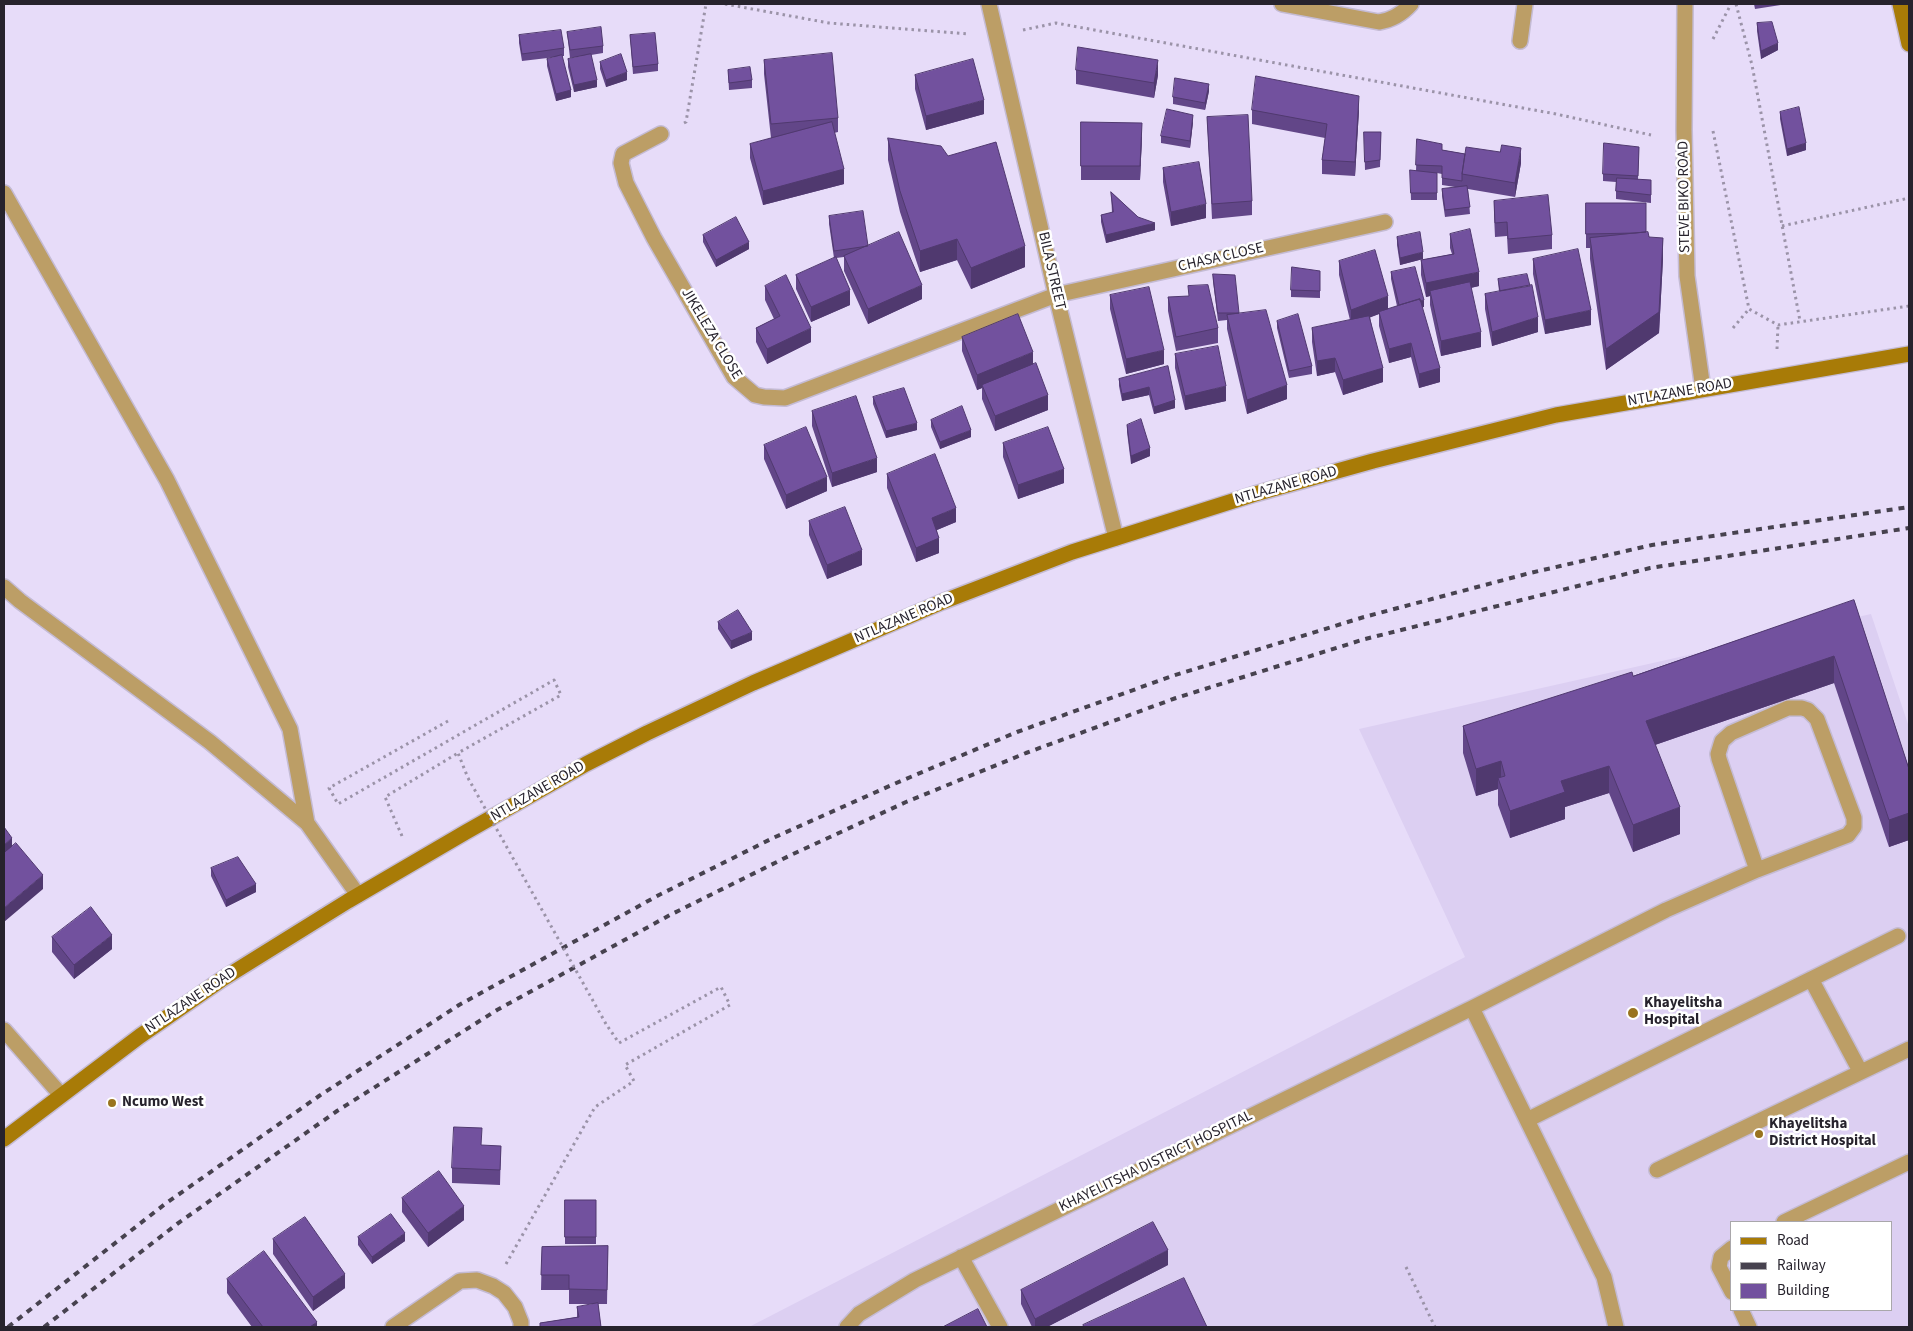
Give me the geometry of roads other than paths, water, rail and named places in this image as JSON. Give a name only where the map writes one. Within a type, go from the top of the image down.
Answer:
[{"type":"street","name":"BILA STREET","points":[[989,4],[1056,295],[1116,538]]},
{"type":"street","points":[[1282,4],[1379,22],[1387,21],[1396,16],[1411,4]]},
{"type":"street","points":[[1520,41],[1525,4]]},
{"type":"street","name":"STEVE BIKO ROAD","points":[[1686,4],[1684,130],[1687,276],[1703,389]]},
{"type":"street","points":[[1900,4],[1909,44]]},
{"type":"street","name":"JIKELEZA CLOSE","points":[[661,134],[623,154],[621,163],[622,174],[654,238],[734,377],[755,394],[764,397],[785,398],[1056,295]]},
{"type":"street","points":[[4,193],[167,480],[290,729],[306,823]]},
{"type":"street","name":"CHASA CLOSE","points":[[1056,295],[1385,222]]},
{"type":"street","name":"NTLAZANE ROAD","points":[[4,1139],[140,1036],[205,992],[358,895],[586,764],[753,683],[942,602],[1072,552],[1255,494],[1373,460],[1556,415],[1909,354]]},
{"type":"street","points":[[4,587],[20,601],[210,742],[306,823],[358,895]]},
{"type":"street","name":"KHAYELITSHA DISTRICT HOSPITAL","points":[[846,1327],[859,1314],[907,1285],[960,1258],[1472,1008],[1666,910],[1757,870],[1841,838],[1851,832],[1854,827],[1854,818],[1817,719],[1808,710],[1802,708],[1788,708],[1731,733],[1722,742],[1719,749],[1719,759],[1757,870]]},
{"type":"street","points":[[1527,1120],[1898,936]]},
{"type":"street","points":[[1811,979],[1860,1071]]},
{"type":"street","points":[[1472,1008],[1604,1276],[1616,1327]]},
{"type":"street","points":[[4,1030],[61,1095]]},
{"type":"street","points":[[1657,1170],[1909,1048]]},
{"type":"street","points":[[1786,1221],[1909,1162]]},
{"type":"street","points":[[1730,1250],[1721,1257],[1719,1267],[1730,1288]]},
{"type":"street","points":[[960,1258],[1000,1327]]},
{"type":"street","points":[[393,1327],[460,1281],[477,1280],[494,1286],[504,1293],[515,1307],[522,1327]]},
{"type":"street","points":[[1741,1311],[1749,1327]]},
{"type":"railway","points":[[8,1327],[165,1204],[319,1096],[459,1005],[659,895],[773,838],[894,784],[1017,732],[1172,676],[1364,617],[1530,573],[1652,545],[1909,507]]},
{"type":"railway","points":[[44,1327],[177,1224],[337,1111],[497,1010],[670,915],[791,855],[906,802],[1026,753],[1176,698],[1365,639],[1650,568],[1909,528]]},
{"type":"place","name":"Khayelitsha Hospital","points":[[1633,1013]]},
{"type":"place","name":"Ncumo West","points":[[112,1103]]},
{"type":"place","name":"Khayelitsha District Hospital","points":[[1759,1134]]}]
